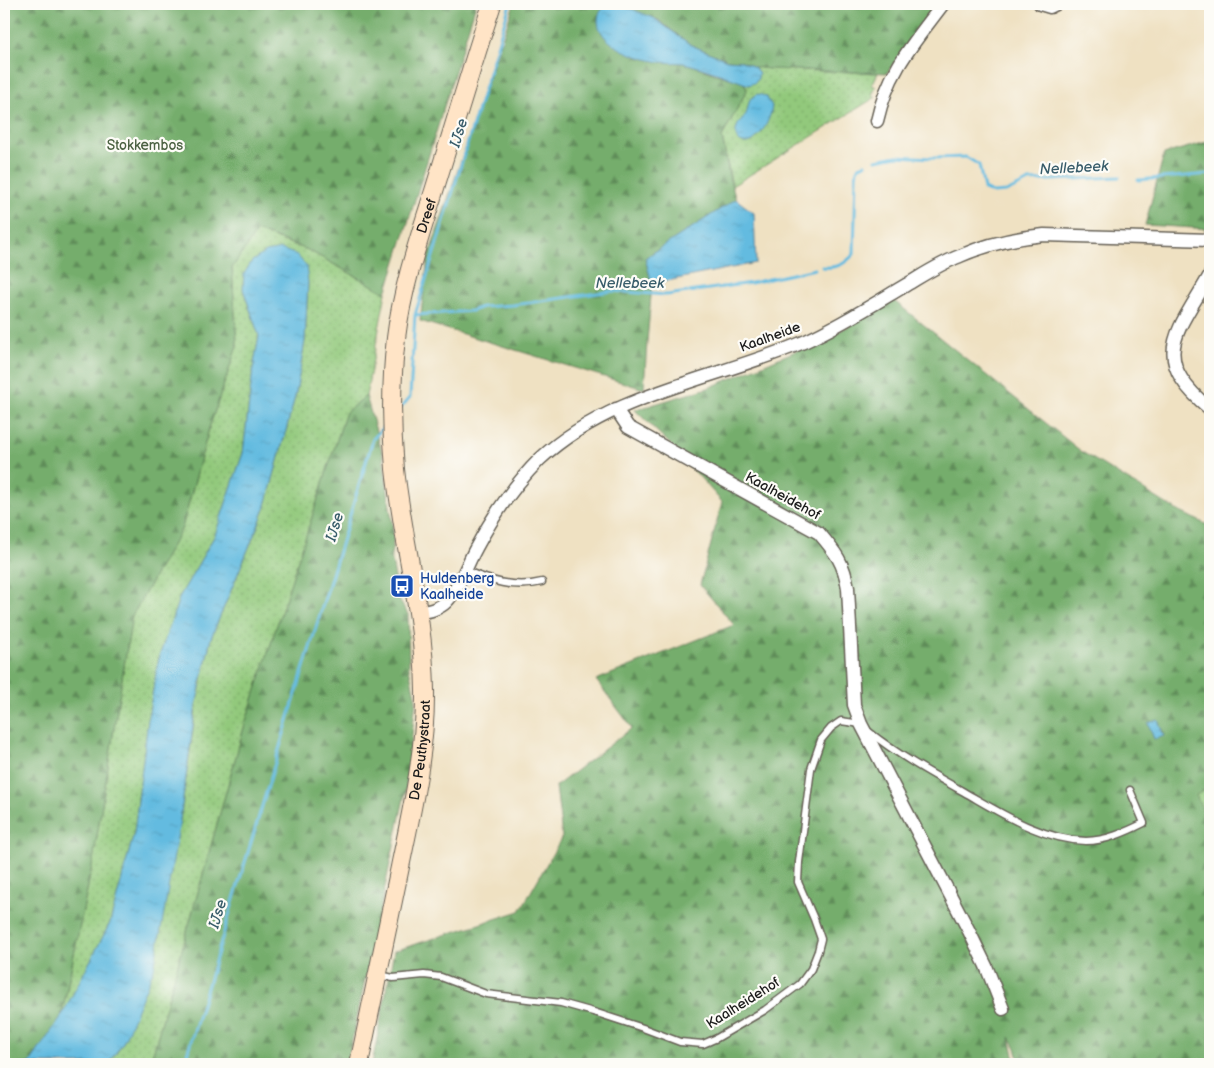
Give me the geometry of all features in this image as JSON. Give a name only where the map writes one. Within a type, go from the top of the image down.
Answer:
[{"type":"main road","name":"Dreef","points":[[394,433],[392,400],[396,337],[401,305],[416,247],[492,4]]},
{"type":"main road","name":"De Peuthystraat","points":[[359,1064],[409,824],[423,728],[425,692],[424,653],[395,469],[394,433]]},
{"type":"street","points":[[877,121],[882,101],[900,61],[943,4]]},
{"type":"street","points":[[1040,4],[1050,7],[1056,4]]},
{"type":"street","name":"Kaalheide","points":[[419,613],[440,607],[447,601],[484,532],[510,493],[529,471],[553,447],[584,426],[616,409],[806,341],[863,311],[958,256],[988,245],[1018,237],[1044,235],[1210,240]]},
{"type":"street","points":[[1210,275],[1178,329],[1173,356],[1181,380],[1189,391],[1210,409]]},
{"type":"street","name":"Kaalheidehof","points":[[616,409],[628,427],[819,533],[834,551],[845,570],[848,588],[854,704],[861,724],[969,931],[986,966],[1003,1009]]},
{"type":"lane","points":[[464,570],[486,579],[512,585],[530,585],[542,582]]},
{"type":"lane","name":"Kaalheidehof","points":[[378,974],[393,978],[424,975],[441,976],[486,994],[561,1003],[597,1012],[680,1042],[703,1044],[717,1038],[765,1010],[800,984],[811,969],[821,939],[798,882],[811,769],[821,740],[831,728],[841,721],[861,724]]},
{"type":"lane","points":[[861,724],[890,749],[998,812],[1034,829],[1066,839],[1088,841],[1108,837],[1126,832],[1144,823],[1130,790]]},
{"type":"green space","name":"Stokkembos","points":[[4,4],[476,4],[386,293],[308,250],[257,231],[232,268],[237,346],[209,428],[182,528],[132,616],[93,861],[61,1018],[29,1064],[4,1064]]},
{"type":"green space","points":[[514,4],[936,4],[887,73],[754,67],[742,61],[727,60],[691,45],[657,19],[624,50],[644,58],[692,65],[742,82],[747,90],[722,137],[730,180],[736,199],[645,258],[652,284],[644,389],[420,321],[428,258]]},
{"type":"green space","points":[[754,67],[878,73],[872,85],[876,87],[872,95],[876,97],[732,186],[722,137],[747,90],[744,83],[749,85],[759,73]]},
{"type":"green space","points":[[1210,141],[1210,229],[1145,225],[1164,154]]},
{"type":"green space","points":[[256,231],[308,250],[386,293],[366,396],[346,412],[245,724],[150,1064],[108,1064],[124,1041],[179,827],[197,702],[211,638],[265,509],[296,393],[305,341],[308,282],[243,289],[259,336],[243,453],[215,535],[180,596],[159,657],[149,712],[134,833],[110,923],[61,1018],[93,861],[132,615],[182,528],[209,428],[237,346],[232,268]]},
{"type":"green space","points":[[893,300],[1082,452],[1178,511],[1210,526],[1210,1064],[1020,1064],[1016,1048],[1010,1037],[1016,1064],[372,1064],[394,951],[520,911],[562,837],[556,786],[632,728],[596,680],[734,625],[700,585],[722,502],[675,449],[635,410],[708,388],[831,336]]},
{"type":"green space","points":[[366,396],[383,455],[394,537],[391,555],[399,600],[408,614],[409,668],[416,700],[406,789],[347,1064],[150,1064],[245,724],[346,412]]},
{"type":"green space","points":[[1210,788],[1210,826],[1196,795]]},
{"type":"water","points":[[610,5],[632,9],[654,18],[691,45],[727,60],[742,61],[754,67],[759,73],[756,82],[749,85],[691,65],[642,58],[622,50],[606,38],[600,30],[598,22],[601,11]]},
{"type":"water","points":[[757,94],[766,96],[772,106],[768,120],[754,140],[747,143],[738,141],[736,135],[737,128],[746,114],[750,99]]},
{"type":"water","points":[[736,199],[754,213],[756,263],[652,284],[645,258]]},
{"type":"water","points":[[281,249],[297,255],[306,266],[308,282],[305,341],[296,393],[265,509],[211,638],[196,705],[179,827],[154,969],[124,1041],[108,1064],[29,1064],[61,1017],[110,923],[134,833],[149,712],[159,657],[180,596],[215,535],[243,453],[259,336],[243,289],[244,274],[252,261],[266,252]]},
{"type":"water","points":[[1158,720],[1164,736],[1154,739],[1148,723]]},
{"type":"waterway","name":"IJse","points":[[399,410],[410,397],[415,315],[510,4]]},
{"type":"waterway","name":"Nellebeek","points":[[876,160],[897,156],[966,157],[979,165],[984,189],[993,193],[1006,192],[1029,181],[1119,177]]},
{"type":"waterway","name":"Nellebeek","points":[[822,267],[840,265],[854,254],[856,176],[858,168],[865,164]]},
{"type":"waterway","name":"Nellebeek","points":[[1138,180],[1210,174]]},
{"type":"waterway","name":"Nellebeek","points":[[415,315],[471,311],[482,307],[513,305],[612,291],[667,295],[751,283],[815,269]]},
{"type":"waterway","name":"IJse","points":[[184,1064],[373,439],[386,424]]},
{"type":"place","name":"Huldenberg Kaalheide","points":[[402,586]]}]
